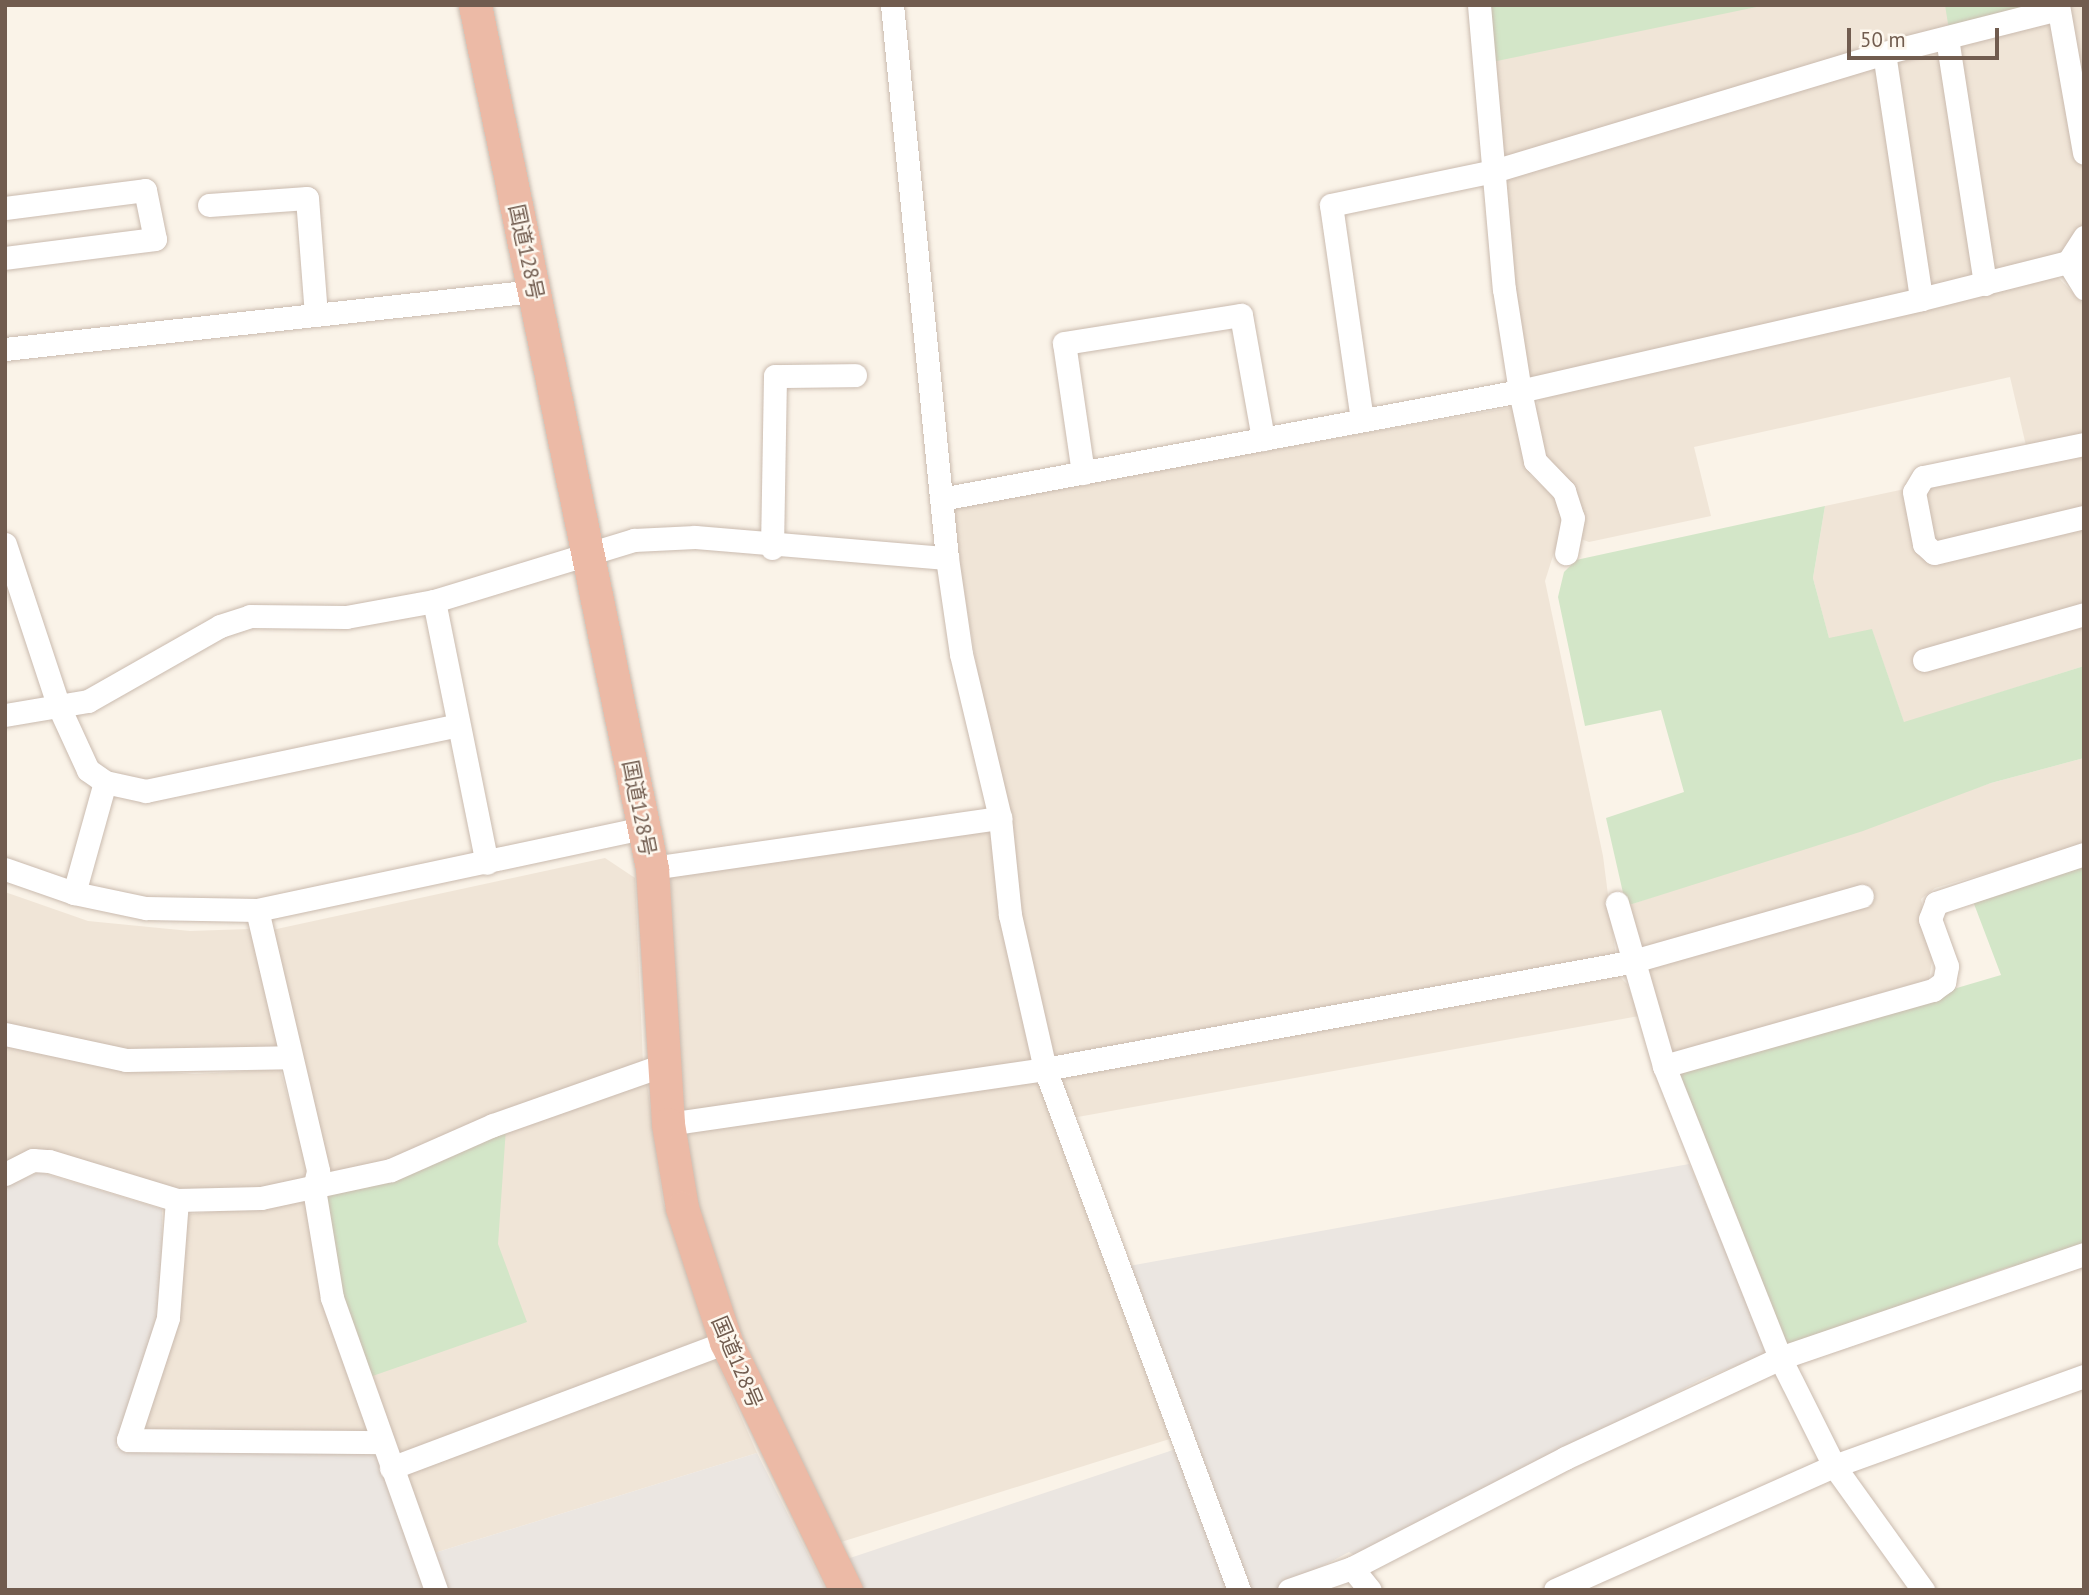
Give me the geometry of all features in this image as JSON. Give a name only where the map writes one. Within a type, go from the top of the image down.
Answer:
[{"type":"highway","name":"国道128号","points":[[475,5],[652,868],[668,1124],[682,1208],[726,1342],[846,1590]]},
{"type":"street","points":[[892,5],[947,558],[961,654],[999,818],[1010,915],[1045,1069],[1240,1590]]},
{"type":"street","points":[[1479,5],[1493,171],[1520,391],[1535,461],[1564,491],[1573,518],[1566,553]]},
{"type":"street","points":[[1362,420],[1331,205],[1493,171],[1884,53],[2058,7],[2084,153]]},
{"type":"street","points":[[1947,38],[1985,284]]},
{"type":"street","points":[[1884,53],[1921,299]]},
{"type":"street","points":[[5,208],[145,190],[155,239],[5,258]]},
{"type":"street","points":[[209,205],[307,198],[316,314]]},
{"type":"street","points":[[941,499],[1520,391],[1985,284],[2068,262],[2084,237]]},
{"type":"street","points":[[2068,262],[2084,288]]},
{"type":"street","points":[[5,349],[534,291]]},
{"type":"street","points":[[1083,472],[1064,342],[1241,315],[1263,439]]},
{"type":"street","points":[[772,548],[775,376],[855,375]]},
{"type":"street","points":[[2084,444],[1923,477],[1914,492],[1924,544],[1934,553],[2084,516]]},
{"type":"street","points":[[5,715],[88,701],[220,626],[250,616],[346,617],[434,601],[590,558],[600,548],[646,540],[695,537],[772,548],[947,558]]},
{"type":"street","points":[[5,544],[59,707],[88,770],[104,782],[146,792],[458,725]]},
{"type":"street","points":[[434,601],[487,863]]},
{"type":"street","points":[[1924,660],[2084,614]]},
{"type":"street","points":[[74,893],[104,782]]},
{"type":"street","points":[[652,868],[999,818]]},
{"type":"street","points":[[5,869],[74,893],[146,908],[257,910],[643,828]]},
{"type":"street","points":[[1664,1066],[1933,990],[1944,982],[1947,966],[1930,919],[1936,903],[2084,854]]},
{"type":"street","points":[[668,1124],[1045,1069],[1630,962],[1862,896]]},
{"type":"street","points":[[1617,902],[1630,962],[1664,1066],[1780,1358],[1834,1466],[1923,1590]]},
{"type":"street","points":[[257,910],[318,1171],[314,1189],[332,1298],[380,1443],[436,1590]]},
{"type":"street","points":[[5,1034],[126,1060],[290,1057]]},
{"type":"street","points":[[5,1174],[33,1160],[49,1161],[177,1200],[314,1189],[391,1170],[493,1125],[663,1065]]},
{"type":"street","points":[[177,1200],[168,1318],[128,1440],[380,1443]]},
{"type":"street","points":[[1289,1590],[1352,1568],[1588,1446],[1780,1358],[2084,1254]]},
{"type":"street","points":[[391,1468],[726,1342]]},
{"type":"street","points":[[1555,1590],[1834,1466],[2084,1376]]},
{"type":"street","points":[[1352,1568],[1370,1590]]},
{"type":"shaded area","points":[[1489,5],[2038,5],[1510,160],[1498,145]]},
{"type":"shaded area","points":[[2065,6],[2084,6],[2084,119]]},
{"type":"shaded area","points":[[2055,16],[2084,175],[2084,228],[2063,261],[1995,276],[1953,44]]},
{"type":"shaded area","points":[[1940,48],[1977,271],[1971,281],[1926,290],[1892,59]]},
{"type":"shaded area","points":[[1875,63],[1914,293],[1536,382],[1523,374],[1503,185],[1514,173]]},
{"type":"shaded area","points":[[2056,275],[2084,305],[2084,439],[2027,450],[2010,377],[1694,447],[1711,516],[1589,542],[1581,539],[1583,524],[1545,469],[1535,408],[1542,394]]},
{"type":"shaded area","points":[[1519,406],[1530,475],[1559,501],[1565,518],[1545,581],[1603,856],[1616,957],[1059,1059],[1050,1055],[1018,913],[951,512],[959,505]]},
{"type":"shaded area","points":[[2084,451],[2084,666],[1904,723],[1872,630],[1829,639],[1813,578],[1825,506]]},
{"type":"shaded area","points":[[2084,758],[2084,845],[1935,888],[1921,899],[1933,955],[1929,979],[1669,1055],[1626,906],[1991,783]]},
{"type":"shaded area","points":[[987,827],[996,835],[1036,1065],[682,1116],[670,873]]},
{"type":"shaded area","points":[[605,858],[635,878],[643,1063],[395,1162],[336,1176],[327,1168],[272,930]]},
{"type":"shaded area","points":[[5,892],[88,921],[190,931],[248,929],[255,933],[280,1044],[275,1052],[120,1051],[5,1024]]},
{"type":"shaded area","points":[[1615,972],[1627,984],[1639,1016],[1072,1118],[1057,1080],[1065,1071]]},
{"type":"shaded area","points":[[5,1043],[104,1067],[195,1074],[280,1069],[309,1175],[306,1182],[193,1197],[5,1165]]},
{"type":"shaded area","points":[[1038,1077],[1176,1437],[838,1543],[728,1305],[697,1200],[684,1128]]},
{"type":"shaded area","points":[[647,1083],[663,1202],[710,1344],[392,1461],[335,1294],[506,1128]]},
{"type":"shaded area","points":[[1689,1164],[1769,1353],[1702,1379],[1360,1559],[1349,1552],[1277,1590],[1250,1590],[1129,1266]]},
{"type":"shaded area","points":[[39,1172],[162,1209],[163,1310],[116,1448],[378,1453],[429,1590],[5,1590],[5,1187]]},
{"type":"shaded area","points":[[311,1201],[372,1434],[146,1434],[138,1426],[183,1221],[190,1214]]},
{"type":"shaded area","points":[[714,1355],[757,1453],[428,1555],[397,1473]]},
{"type":"shaded area","points":[[1179,1448],[1228,1590],[862,1590],[847,1559]]},
{"type":"shaded area","points":[[757,1453],[826,1590],[441,1590],[428,1555]]},
{"type":"green space","points":[[1489,5],[1766,5],[1492,62]]},
{"type":"green space","points":[[1945,5],[2038,5],[1949,30]]},
{"type":"green space","points":[[1825,506],[1813,578],[1829,638],[1872,629],[1904,722],[2084,666],[2084,758],[1991,783],[1863,831],[1626,906],[1606,818],[1684,792],[1661,710],[1585,726],[1558,597],[1564,572],[1576,560]]},
{"type":"green space","points":[[2084,862],[2084,1250],[2006,1268],[1785,1348],[1733,1234],[1678,1070],[2001,975],[1971,896]]},
{"type":"green space","points":[[506,1128],[498,1244],[527,1322],[364,1379],[335,1294],[322,1197],[401,1175]]}]
